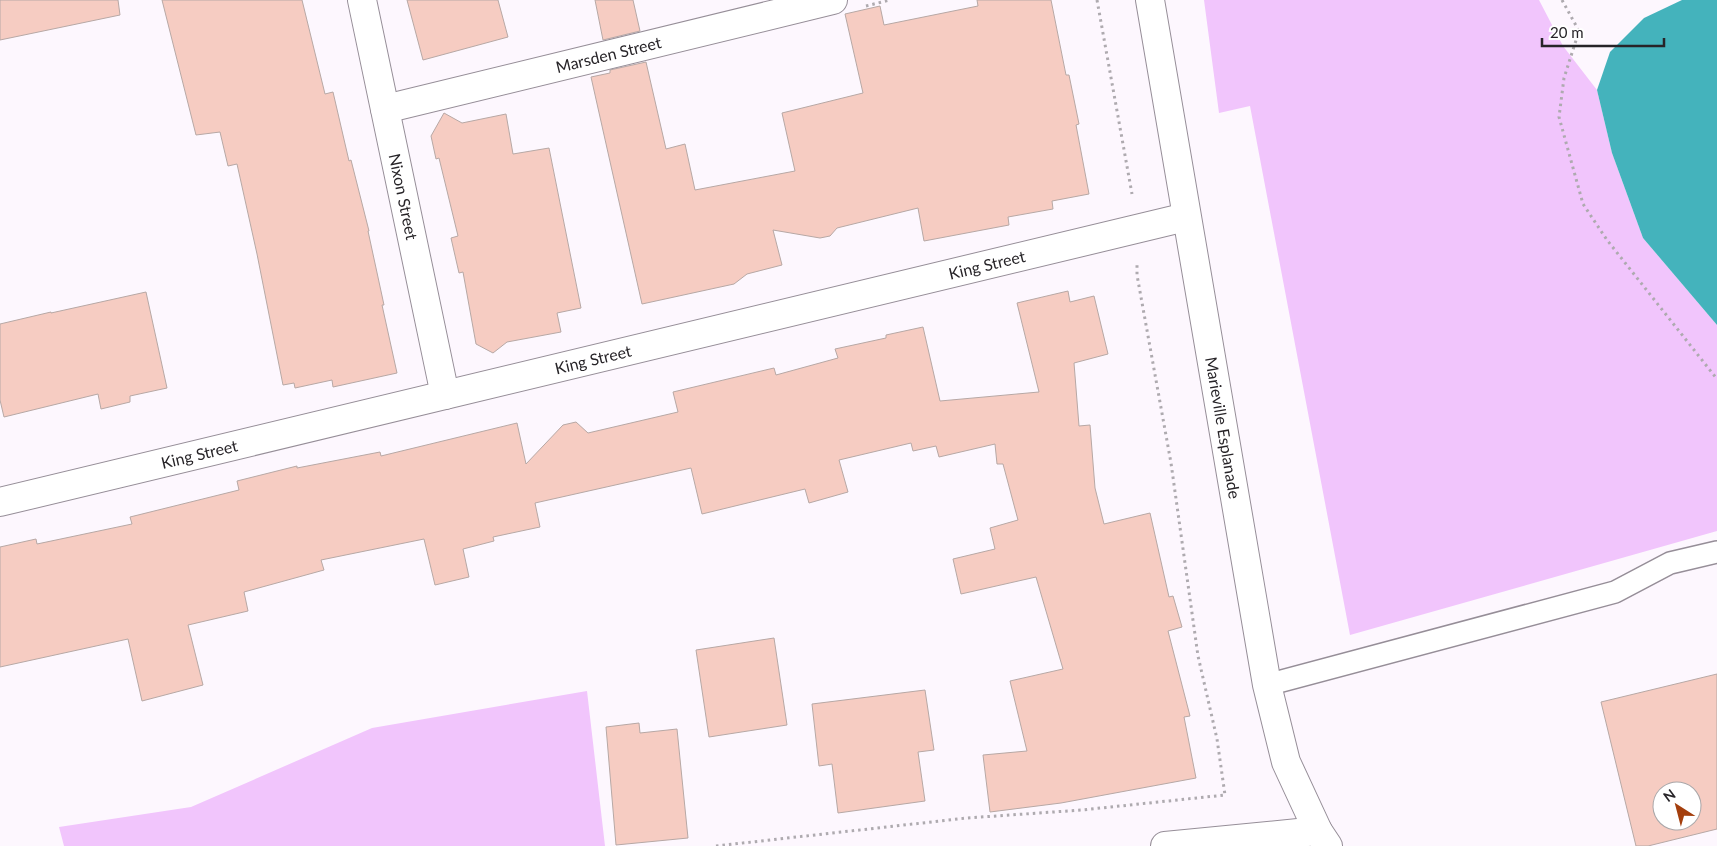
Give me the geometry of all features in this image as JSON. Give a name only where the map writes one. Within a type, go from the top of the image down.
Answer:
[{"type":"street","name":"Nixon Street","points":[[362,0],[446,395]]},
{"type":"street","name":"Marsden Street","points":[[385,109],[833,0]]},
{"type":"street","name":"Marieville Esplanade","points":[[1150,0],[1267,685],[1286,762],[1323,839]]},
{"type":"street","name":"King Street","points":[[0,502],[1186,217]]},
{"type":"street","points":[[1165,846],[1323,839]]},
{"type":"lane","points":[[1267,685],[1615,592],[1670,563],[1717,552]]},
{"type":"path","points":[[716,846],[967,818],[1082,810],[1225,795],[1217,739],[1198,656],[1171,463],[1137,275],[1138,229],[1098,0]]},
{"type":"path","points":[[1562,0],[1579,31],[1564,78],[1559,117],[1584,204],[1607,240],[1717,379]]},
{"type":"shaded area","points":[[1204,0],[1539,0],[1563,46],[1597,90],[1612,153],[1643,238],[1717,325],[1717,531],[1350,635],[1250,106],[1219,113]]},
{"type":"shaded area","points":[[587,691],[605,846],[64,846],[59,827],[191,807],[372,728]]},
{"type":"water","points":[[1682,0],[1717,0],[1717,325],[1643,238],[1612,153],[1597,90],[1610,52],[1644,18]]},
{"type":"building","points":[[0,0],[118,0],[120,15],[0,40]]},
{"type":"building","points":[[162,0],[302,0],[325,94],[333,92],[349,161],[351,160],[369,231],[384,305],[382,305],[397,373],[333,387],[332,380],[295,388],[294,383],[283,385],[237,164],[228,166],[220,132],[196,135]]},
{"type":"building","points":[[407,0],[498,0],[508,37],[423,60]]},
{"type":"building","points":[[595,0],[633,0],[640,31],[603,40]]},
{"type":"building","points":[[977,0],[1051,0],[1066,75],[1069,75],[1079,124],[1076,125],[1089,194],[1052,201],[1053,209],[1008,217],[1009,225],[924,241],[918,208],[837,228],[830,236],[820,238],[773,230],[782,265],[747,274],[734,284],[642,304],[591,77],[610,73],[610,70],[646,62],[666,149],[685,144],[695,190],[795,171],[782,113],[863,93],[845,14],[880,6],[884,25],[978,6]]},
{"type":"building","points":[[444,113],[462,123],[506,114],[513,154],[549,148],[581,308],[557,313],[561,332],[507,342],[493,353],[476,344],[463,272],[459,273],[451,238],[458,236],[439,158],[436,159],[431,136]]},
{"type":"building","points":[[1068,291],[1070,302],[1094,296],[1108,354],[1074,363],[1079,426],[1090,425],[1095,488],[1104,524],[1150,513],[1169,597],[1173,596],[1182,627],[1168,631],[1190,716],[1184,717],[1196,778],[1061,803],[990,812],[983,755],[1027,751],[1010,681],[1063,669],[1036,577],[961,594],[953,559],[995,549],[990,528],[1018,520],[1003,464],[997,464],[995,444],[939,457],[936,446],[913,451],[911,443],[839,460],[848,492],[809,503],[805,489],[702,514],[691,468],[535,503],[540,527],[493,537],[494,541],[463,549],[469,577],[435,585],[424,539],[321,560],[324,570],[244,592],[248,611],[188,625],[203,685],[142,701],[128,639],[0,667],[0,547],[36,539],[37,544],[132,524],[130,517],[239,490],[237,481],[297,466],[297,468],[380,452],[381,456],[517,423],[526,464],[563,425],[576,422],[588,433],[678,412],[673,392],[774,368],[776,375],[838,358],[835,349],[886,338],[886,335],[923,327],[940,401],[1039,392],[1017,303]]},
{"type":"building","points":[[146,292],[167,388],[130,396],[130,402],[101,409],[98,394],[4,417],[0,400],[0,324]]},
{"type":"building","points":[[774,638],[787,725],[709,737],[696,650]]},
{"type":"building","points":[[1717,674],[1717,829],[1648,846],[1636,846],[1601,702]]},
{"type":"building","points":[[925,690],[934,750],[918,752],[925,801],[838,813],[832,764],[819,766],[812,704]]},
{"type":"building","points":[[639,723],[640,733],[677,729],[688,838],[616,845],[606,727]]}]
